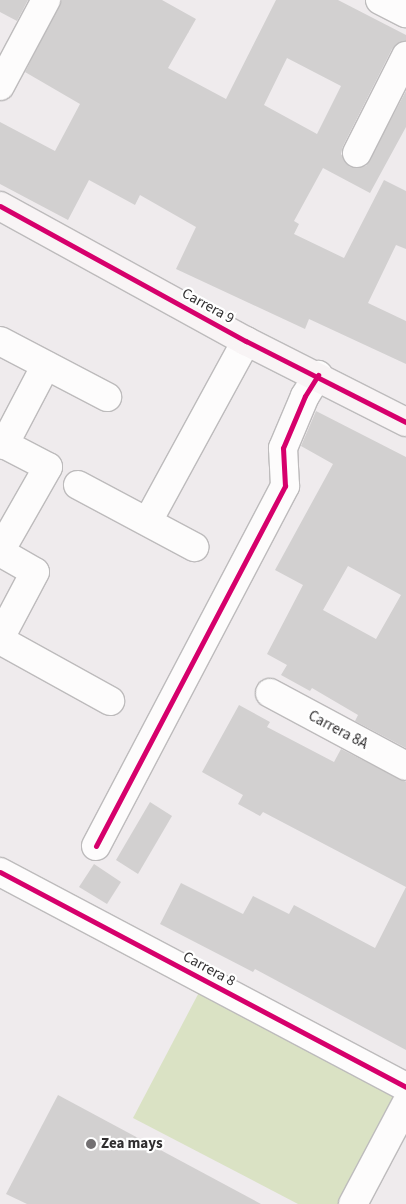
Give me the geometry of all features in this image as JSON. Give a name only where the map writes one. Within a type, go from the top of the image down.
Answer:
[{"type":"main road","name":"Carrera 9","points":[[0,206],[246,341],[318,375],[406,422]]},
{"type":"street","points":[[0,86],[46,0]]},
{"type":"street","points":[[380,0],[406,13]]},
{"type":"street","points":[[357,153],[406,56]]},
{"type":"street","points":[[0,341],[107,397]]},
{"type":"street","points":[[148,521],[246,341]]},
{"type":"street","points":[[46,365],[2,443],[48,467],[0,552],[35,572],[0,639],[110,700]]},
{"type":"street","points":[[96,846],[286,486],[283,448],[318,375]]},
{"type":"street","points":[[78,485],[194,547]]},
{"type":"street","name":"Carrera 8A","points":[[270,693],[406,766]]},
{"type":"street","name":"Carrera 8","points":[[0,872],[406,1087]]},
{"type":"street","points":[[353,1204],[406,1104]]},
{"type":"green space","points":[[205,981],[406,1087],[354,1204],[298,1204],[133,1118]]},
{"type":"building","points":[[0,0],[28,0],[17,21],[0,12]]},
{"type":"building","points":[[62,0],[162,0],[196,19],[168,68],[226,99],[276,0],[338,0],[406,35],[406,41],[392,49],[343,146],[341,154],[350,167],[366,166],[406,91],[406,127],[370,193],[323,168],[294,221],[299,224],[294,234],[344,258],[384,180],[406,191],[406,249],[396,245],[368,303],[406,321],[406,364],[309,319],[305,329],[176,269],[196,227],[140,195],[135,205],[89,180],[68,220],[0,184],[0,122],[55,151],[80,104],[25,72]],"holes":[[[287,58],[341,86],[317,134],[264,105]]]},
{"type":"building","points":[[316,411],[406,457],[406,748],[355,721],[358,715],[312,688],[310,691],[281,675],[287,665],[267,654],[303,585],[275,570],[333,464],[301,446]],"holes":[[[348,566],[401,595],[376,639],[323,610]]]},
{"type":"building","points":[[239,705],[270,722],[267,727],[334,762],[341,749],[406,782],[406,887],[263,812],[260,816],[238,804],[243,795],[202,772]]},
{"type":"building","points":[[150,802],[172,816],[138,874],[116,860]]},
{"type":"building","points":[[94,864],[121,882],[107,904],[79,887]]},
{"type":"building","points":[[181,883],[243,914],[253,896],[289,914],[294,905],[375,948],[406,887],[406,1050],[255,969],[253,972],[160,924]]},
{"type":"building","name":"Zea mays","points":[[58,1095],[261,1204],[27,1204],[6,1194]]},
{"type":"cycle path","points":[[0,206],[246,341],[406,422]]},
{"type":"cycle path","points":[[96,846],[285,486],[283,448],[305,396],[318,375]]},
{"type":"cycle path","points":[[0,872],[406,1087]]},
{"type":"place","name":"Zea mays","points":[[91,1144]]}]
